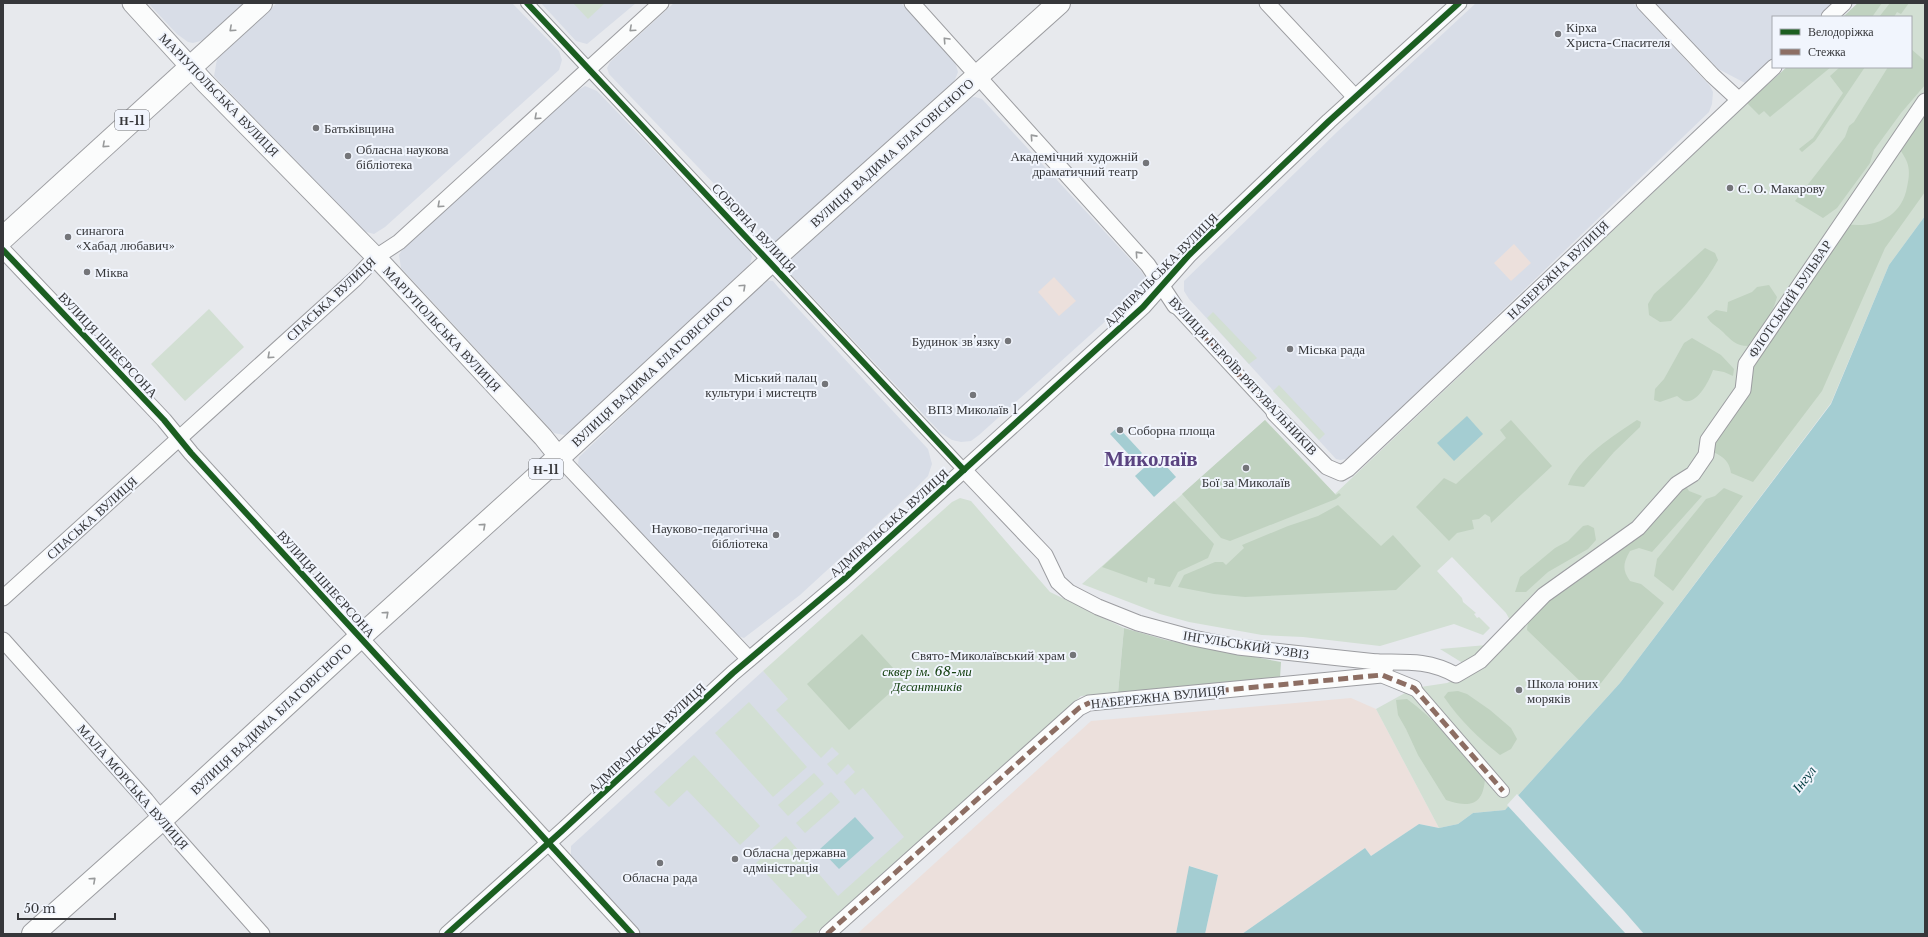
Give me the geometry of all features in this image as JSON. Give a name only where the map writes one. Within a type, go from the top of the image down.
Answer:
[{"type":"main road","name":"Н-11","points":[[3,238],[261,3]]},
{"type":"main road","name":"ВУЛИЦЯ ВАДИМА БЛАГОВІСНОГО","points":[[33,934],[162,819],[559,457],[770,262],[951,98],[978,76],[1059,3]]},
{"type":"street","name":"МАРІУПОЛЬСЬКА ВУЛИЦЯ","points":[[132,3],[376,257],[543,437],[559,457],[749,658]]},
{"type":"street","name":"СОБОРНА ВУЛИЦЯ","points":[[527,3],[964,470]]},
{"type":"street","name":"СПАСЬКА ВУЛИЦЯ","points":[[3,598],[349,284],[376,257],[399,242],[661,3]]},
{"type":"street","name":"ВУЛИЦЯ ГЕРОЇВ РЯТУВАЛЬНИКІВ","points":[[912,3],[1148,265],[1175,306],[1327,468],[1341,473]]},
{"type":"street","points":[[1267,3],[1355,97]]},
{"type":"street","name":"АДМІРАЛЬСЬКА ВУЛИЦЯ","points":[[447,934],[749,658],[844,579],[1143,307],[1189,255],[1355,97],[1459,3]]},
{"type":"street","points":[[1644,3],[1712,76],[1738,99]]},
{"type":"street","points":[[1830,16],[1844,3]]},
{"type":"street","name":"НАБЕРЕЖНА ВУЛИЦЯ","points":[[1341,473],[1352,466],[1738,99],[1773,68]]},
{"type":"street","name":"ФЛОТСЬКИЙ БУЛЬВАР","points":[[1377,662],[1418,662],[1444,668],[1456,675],[1470,669],[1480,661],[1544,596],[1638,528],[1677,484],[1693,474],[1706,455],[1708,440],[1743,390],[1746,364],[1925,101]]},
{"type":"street","name":"ВУЛИЦЯ ШНЕЄРСОНА","points":[[3,250],[164,420],[196,459],[632,934]]},
{"type":"street","name":"ІНГУЛЬСЬКИЙ УЗВІЗ","points":[[964,470],[1045,555],[1058,582],[1068,592],[1098,607],[1138,623],[1174,634],[1238,647],[1377,662],[1399,675],[1414,688]]},
{"type":"street","name":"МАЛА МОРСЬКА ВУЛИЦЯ","points":[[3,640],[262,934]]},
{"type":"street","name":"НАБЕРЕЖНА ВУЛИЦЯ","points":[[827,934],[1079,708],[1089,703],[1382,676],[1414,688],[1503,790]]},
{"type":"shaded area","points":[[148,3],[246,3],[204,40],[193,43],[188,42],[177,34]]},
{"type":"shaded area","points":[[277,3],[512,3],[559,51],[562,60],[559,70],[385,227],[374,234],[363,231],[214,76],[217,59]]},
{"type":"shaded area","points":[[541,3],[636,3],[587,44],[576,41]]},
{"type":"shaded area","points":[[674,3],[901,3],[955,62],[958,72],[954,82],[781,240],[774,243],[768,241],[609,74],[607,68],[610,62]]},
{"type":"shaded area","points":[[1476,3],[1633,3],[1710,86],[1713,92],[1712,104],[1709,112],[1355,452],[1346,459],[1336,459],[1189,299],[1184,291],[1184,281],[1338,131]]},
{"type":"shaded area","points":[[1651,3],[1834,3],[1820,16],[1772,16],[1772,61],[1747,84],[1703,61]]},
{"type":"shaded area","points":[[585,86],[597,91],[749,249],[752,257],[750,264],[743,272],[571,432],[564,435],[554,433],[401,268],[399,255],[403,248],[575,92]]},
{"type":"shaded area","points":[[975,97],[982,99],[1141,271],[1147,280],[1145,285],[1139,291],[979,435],[971,441],[961,442],[952,440],[941,433],[785,268],[784,265],[967,98]]},
{"type":"shaded area","points":[[1514,244],[1531,263],[1511,281],[1494,263]]},
{"type":"shaded area","points":[[1054,277],[1076,301],[1059,316],[1038,292]]},
{"type":"shaded area","points":[[765,280],[773,281],[928,449],[932,464],[928,476],[910,494],[800,595],[744,638],[738,636],[578,464],[579,457]]},
{"type":"shaded area","points":[[763,671],[919,841],[815,934],[640,934],[571,859],[571,846]]},
{"type":"shaded area","points":[[1351,698],[1376,709],[1439,828],[1419,824],[1371,856],[1365,848],[1242,934],[1205,934],[1218,875],[1190,866],[1176,934],[857,934],[1091,721]]},
{"type":"green space","points":[[573,3],[605,3],[588,19]]},
{"type":"green space","points":[[1858,3],[1925,3],[1925,216],[1889,265],[1831,403],[1620,683],[1505,810],[1473,813],[1458,824],[1439,828],[1376,709],[1414,688],[1447,683],[1475,671],[1515,629],[1506,613],[1452,557],[1437,571],[1462,598],[1463,602],[1476,613],[1474,614],[1477,618],[1479,617],[1490,628],[1483,635],[1454,624],[1380,646],[1303,637],[1262,635],[1189,622],[1160,614],[1082,584],[1265,420],[1335,494],[1786,68],[1912,68],[1912,16],[1844,16]]},
{"type":"green space","points":[[1858,3],[1882,3],[1873,16],[1844,16]]},
{"type":"green space","points":[[1890,3],[1909,3],[1901,14],[1897,12],[1895,16],[1880,16]]},
{"type":"green space","points":[[1912,50],[1925,61],[1925,85],[1901,113],[1874,150],[1870,163],[1837,208],[1823,218],[1795,201],[1845,137],[1849,126],[1854,122],[1887,68],[1912,68]]},
{"type":"green space","points":[[1786,68],[1830,68],[1770,117],[1764,111],[1759,115],[1747,103]]},
{"type":"green space","points":[[1839,68],[1864,68],[1815,141],[1802,152],[1799,149],[1813,138],[1843,93],[1830,76]]},
{"type":"green space","points":[[1925,110],[1925,192],[1885,248],[1822,391],[1753,482],[1731,473],[1729,465],[1725,460],[1713,452],[1714,440],[1750,393],[1752,361],[1846,224],[1867,225],[1885,219],[1899,206],[1904,197],[1908,184],[1909,168],[1899,148]]},
{"type":"green space","points":[[1705,248],[1715,253],[1718,260],[1690,300],[1671,321],[1660,322],[1649,315],[1648,304],[1654,294]]},
{"type":"green space","points":[[1769,285],[1777,297],[1775,304],[1765,323],[1748,346],[1740,345],[1734,342],[1707,317],[1716,310],[1727,312],[1728,302],[1752,292],[1757,287]]},
{"type":"green space","points":[[209,309],[244,347],[185,401],[151,364]]},
{"type":"green space","points":[[1213,312],[1257,358],[1249,364],[1207,318]]},
{"type":"green space","points":[[1692,338],[1721,355],[1734,369],[1733,376],[1724,372],[1713,370],[1703,390],[1694,399],[1685,401],[1677,396],[1660,402],[1654,400],[1655,389],[1664,379],[1684,343]]},
{"type":"green space","points":[[1279,385],[1325,434],[1319,440],[1273,391]]},
{"type":"green space","points":[[1265,420],[1336,495],[1339,493],[1341,495],[1336,499],[1230,541],[1221,538],[1182,494]]},
{"type":"green space","points":[[1511,420],[1552,466],[1491,523],[1490,517],[1485,514],[1479,519],[1472,520],[1474,529],[1457,533],[1449,541],[1416,507],[1444,478],[1456,484],[1506,438],[1500,430]]},
{"type":"green space","points":[[1637,420],[1641,422],[1640,427],[1614,452],[1584,487],[1568,485],[1573,475],[1588,456]]},
{"type":"green space","points":[[1685,485],[1689,491],[1702,496],[1652,552],[1639,548],[1630,551],[1624,566],[1630,581],[1641,584],[1664,603],[1601,683],[1595,686],[1582,683],[1527,630],[1531,611]]},
{"type":"green space","points":[[1724,488],[1743,496],[1673,591],[1654,576],[1657,559],[1706,499],[1715,496]]},
{"type":"green space","name":"сквер ім. 68-ми Десантників","points":[[960,498],[971,501],[1050,592],[1124,628],[1118,693],[1081,696],[815,934],[789,934],[807,917],[756,863],[786,836],[838,896],[904,837],[863,788],[855,795],[844,782],[855,772],[848,764],[837,775],[827,764],[839,754],[832,747],[821,758],[776,710],[788,699],[763,671],[952,502]]},
{"type":"green space","points":[[1174,501],[1214,544],[1208,558],[1178,572],[1170,587],[1154,584],[1155,579],[1148,577],[1147,583],[1102,567]]},
{"type":"green space","points":[[1338,505],[1381,546],[1393,535],[1421,566],[1396,590],[1245,597],[1214,594],[1178,587],[1184,575],[1215,562],[1223,562],[1226,565],[1244,548],[1242,545],[1288,526],[1318,516]]},
{"type":"green space","points":[[1588,525],[1594,528],[1596,540],[1588,549],[1548,572],[1526,592],[1515,592],[1520,577],[1555,548],[1568,541],[1583,526]]},
{"type":"green space","points":[[1124,628],[1166,640],[1281,662],[1280,678],[1118,693]]},
{"type":"green space","points":[[862,634],[904,680],[849,730],[807,684]]},
{"type":"green space","points":[[1487,645],[1466,665],[1440,649]]},
{"type":"green space","points":[[1458,691],[1467,694],[1490,710],[1511,728],[1517,739],[1511,749],[1500,755],[1484,742],[1463,721],[1444,697],[1448,692]]},
{"type":"green space","points":[[1407,699],[1439,726],[1485,779],[1484,788],[1478,800],[1473,803],[1462,804],[1446,800],[1418,755],[1398,715],[1396,700]]},
{"type":"green space","points":[[749,702],[807,767],[773,797],[715,733]]},
{"type":"green space","points":[[694,755],[760,826],[740,845],[687,790],[669,807],[654,792]]},
{"type":"green space","points":[[814,773],[824,784],[788,816],[778,805]]},
{"type":"green space","points":[[831,792],[840,802],[805,833],[796,823]]},
{"type":"water","name":"Інгул","points":[[1925,216],[1924,934],[1242,934],[1365,848],[1371,856],[1419,824],[1439,828],[1458,824],[1473,813],[1505,810],[1620,683],[1831,404],[1889,265]]},
{"type":"water","points":[[1467,416],[1483,434],[1454,461],[1437,443]]},
{"type":"water","points":[[1118,427],[1142,453],[1134,460],[1110,434]]},
{"type":"water","points":[[1157,456],[1176,477],[1154,497],[1135,476]]},
{"type":"water","points":[[855,817],[874,838],[839,869],[820,849]]},
{"type":"water","points":[[1189,866],[1218,875],[1205,934],[1176,934]]},
{"type":"pier","points":[[1517,794],[1644,934],[1626,934],[1507,805]]},
{"type":"marked path","points":[[1175,306],[1274,413]]},
{"type":"marked path","points":[[827,934],[1079,708],[1089,703],[1382,675],[1414,688],[1503,791]]},
{"type":"cycle path","points":[[527,3],[964,470]]},
{"type":"cycle path","points":[[447,934],[563,830],[733,673],[844,579],[1143,307],[1189,255],[1329,121],[1459,3]]},
{"type":"cycle path","points":[[3,250],[164,420],[191,453],[632,934]]},
{"type":"place","name":"Кірха Христа-Спасителя","points":[[1558,34]]},
{"type":"place","name":"Батьківщина","points":[[316,128]]},
{"type":"place","name":"Обласна наукова бібліотека","points":[[348,156]]},
{"type":"place","name":"Академічний художній драматичний театр","points":[[1146,163]]},
{"type":"place","name":"С. О. Макарову","points":[[1730,188]]},
{"type":"place","name":"синагога «Хабад любавич»","points":[[68,237]]},
{"type":"place","name":"Міква","points":[[87,272]]},
{"type":"place","name":"Будинок зв’язку","points":[[1008,341]]},
{"type":"place","name":"Міська рада","points":[[1290,349]]},
{"type":"place","name":"Міський палац культури і мистецтв","points":[[825,384]]},
{"type":"place","name":"ВПЗ Миколаїв 1","points":[[973,395]]},
{"type":"place","name":"Соборна площа","points":[[1120,430]]},
{"type":"place","name":"Бої за Миколаїв","points":[[1246,468]]},
{"type":"place","name":"Науково-педагогічна бібліотека","points":[[776,535]]},
{"type":"place","name":"Свято-Миколаївський храм","points":[[1073,655]]},
{"type":"place","name":"Школа юних моряків","points":[[1519,690]]},
{"type":"place","name":"Обласна державна адміністрація","points":[[735,859]]},
{"type":"place","name":"Обласна рада","points":[[660,863]]},
{"type":"district","name":"Миколаїв","points":[[1151,459]]}]
